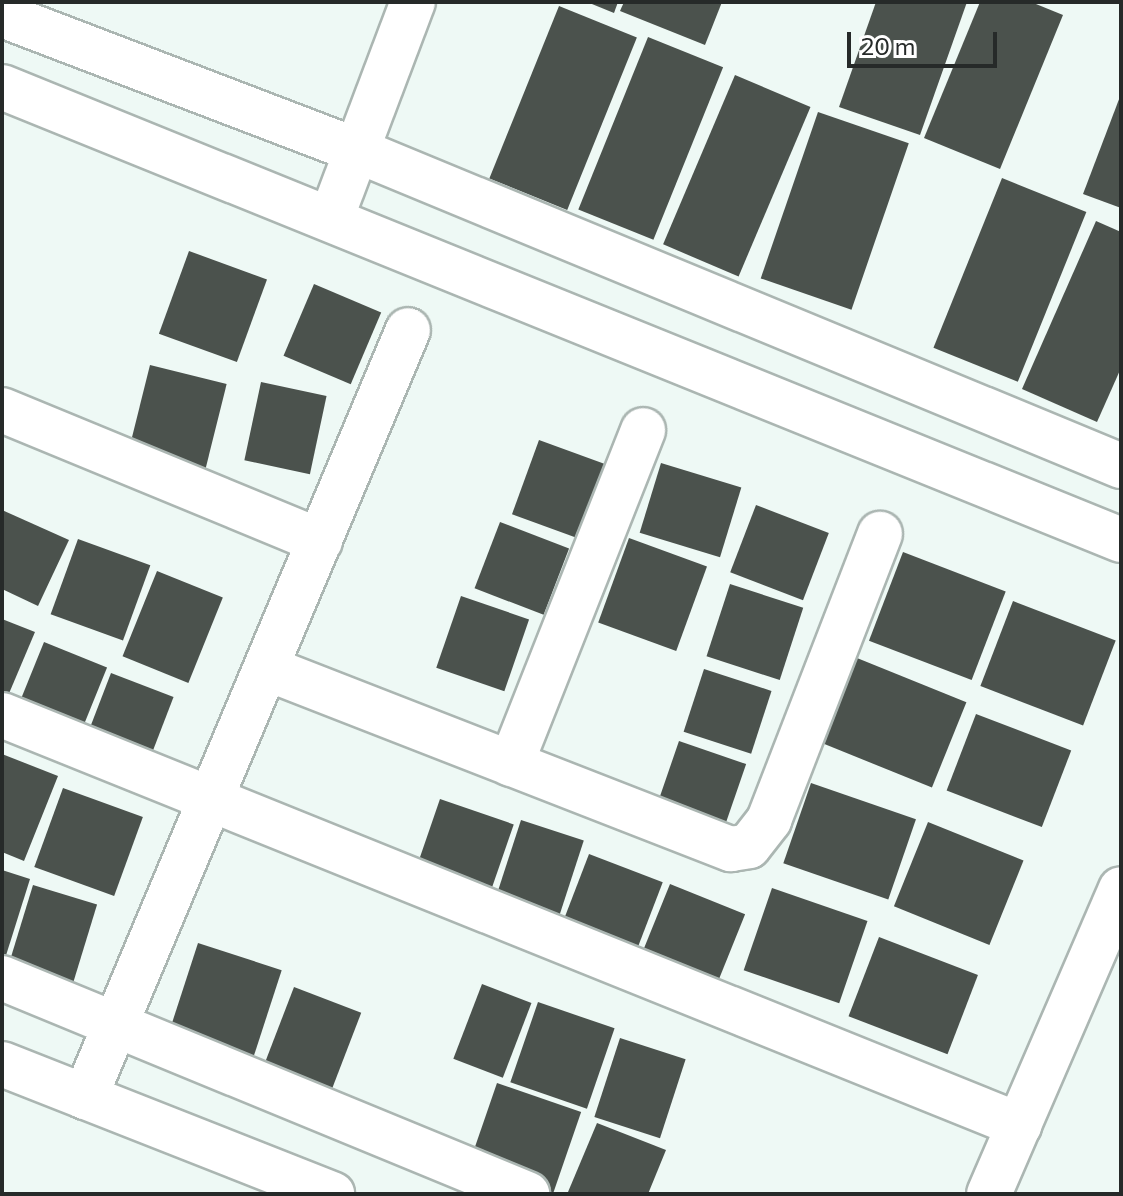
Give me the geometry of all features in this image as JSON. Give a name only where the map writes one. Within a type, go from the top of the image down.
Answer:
[{"type":"street","points":[[332,216],[413,2]]},
{"type":"street","points":[[2,15],[356,150],[1121,466]]},
{"type":"street","points":[[2,87],[332,216],[1121,540]]},
{"type":"street","points":[[85,1097],[408,330]]},
{"type":"street","points":[[2,410],[320,541]]},
{"type":"street","points":[[511,764],[643,430]]},
{"type":"street","points":[[266,668],[731,849],[749,846],[769,820],[880,534]]},
{"type":"street","points":[[2,715],[1019,1125]]},
{"type":"street","points":[[989,1194],[1121,889]]},
{"type":"street","points":[[2,978],[527,1194]]},
{"type":"street","points":[[2,1064],[305,1189]]},
{"type":"building","points":[[587,2],[618,2],[614,13]]},
{"type":"building","points":[[624,2],[722,2],[705,45],[620,11]]},
{"type":"building","points":[[876,2],[967,2],[920,135],[839,107]]},
{"type":"building","points":[[980,2],[1031,2],[1063,15],[1000,169],[924,138]]},
{"type":"building","points":[[559,6],[637,37],[567,210],[489,178]]},
{"type":"building","points":[[648,37],[723,67],[653,240],[578,209]]},
{"type":"building","points":[[735,75],[810,107],[739,276],[663,244]]},
{"type":"building","points":[[1121,94],[1121,208],[1083,194]]},
{"type":"building","points":[[818,112],[909,143],[851,310],[761,278]]},
{"type":"building","points":[[1002,178],[1086,212],[1018,382],[933,348]]},
{"type":"building","points":[[1096,221],[1121,232],[1121,368],[1097,422],[1022,389]]},
{"type":"building","points":[[189,251],[267,279],[237,362],[159,334]]},
{"type":"building","points":[[314,284],[381,313],[351,384],[284,356]]},
{"type":"building","points":[[150,365],[227,384],[206,469],[129,449]]},
{"type":"building","points":[[261,382],[327,396],[310,474],[244,460]]},
{"type":"building","points":[[539,440],[608,465],[581,539],[512,514]]},
{"type":"building","points":[[661,463],[741,488],[720,557],[640,533]]},
{"type":"building","points":[[756,505],[829,533],[803,600],[730,572]]},
{"type":"building","points":[[2,510],[69,540],[38,606],[2,589]]},
{"type":"building","points":[[500,522],[569,549],[544,615],[475,588]]},
{"type":"building","points":[[629,538],[707,566],[676,651],[598,623]]},
{"type":"building","points":[[78,539],[150,565],[123,641],[51,614]]},
{"type":"building","points":[[903,552],[1006,591],[972,680],[869,641]]},
{"type":"building","points":[[157,571],[223,598],[188,683],[123,656]]},
{"type":"building","points":[[730,584],[803,608],[780,680],[707,656]]},
{"type":"building","points":[[461,596],[529,619],[504,691],[436,668]]},
{"type":"building","points":[[1013,601],[1116,640],[1083,725],[980,686]]},
{"type":"building","points":[[2,619],[35,632],[2,710]]},
{"type":"building","points":[[44,642],[107,667],[80,733],[17,708]]},
{"type":"building","points":[[857,658],[966,702],[932,788],[823,743]]},
{"type":"building","points":[[704,669],[772,691],[751,754],[684,732]]},
{"type":"building","points":[[111,673],[174,697],[148,762],[86,738]]},
{"type":"building","points":[[976,714],[1071,751],[1042,827],[947,791]]},
{"type":"building","points":[[679,741],[746,764],[723,831],[656,808]]},
{"type":"building","points":[[2,754],[58,776],[24,861],[2,852]]},
{"type":"building","points":[[811,783],[916,819],[888,900],[783,863]]},
{"type":"building","points":[[63,788],[143,817],[114,896],[34,867]]},
{"type":"building","points":[[440,799],[514,824],[488,900],[414,875]]},
{"type":"building","points":[[521,820],[584,840],[557,922],[494,902]]},
{"type":"building","points":[[928,822],[1023,861],[989,945],[894,906]]},
{"type":"building","points":[[589,854],[663,882],[637,950],[563,921]]},
{"type":"building","points":[[2,870],[30,879],[3,965],[2,964]]},
{"type":"building","points":[[670,884],[745,914],[717,984],[642,954]]},
{"type":"building","points":[[33,885],[97,905],[72,988],[8,968]]},
{"type":"building","points":[[772,888],[867,921],[839,1003],[744,970]]},
{"type":"building","points":[[879,937],[978,975],[947,1054],[849,1016]]},
{"type":"building","points":[[198,943],[282,970],[251,1065],[167,1038]]},
{"type":"building","points":[[482,984],[531,1003],[503,1078],[453,1059]]},
{"type":"building","points":[[294,987],[361,1013],[326,1104],[259,1078]]},
{"type":"building","points":[[538,1002],[615,1028],[587,1109],[510,1082]]},
{"type":"building","points":[[620,1038],[686,1059],[660,1138],[594,1117]]},
{"type":"building","points":[[497,1083],[581,1112],[553,1194],[469,1165]]},
{"type":"building","points":[[597,1123],[666,1150],[648,1194],[568,1192]]}]
